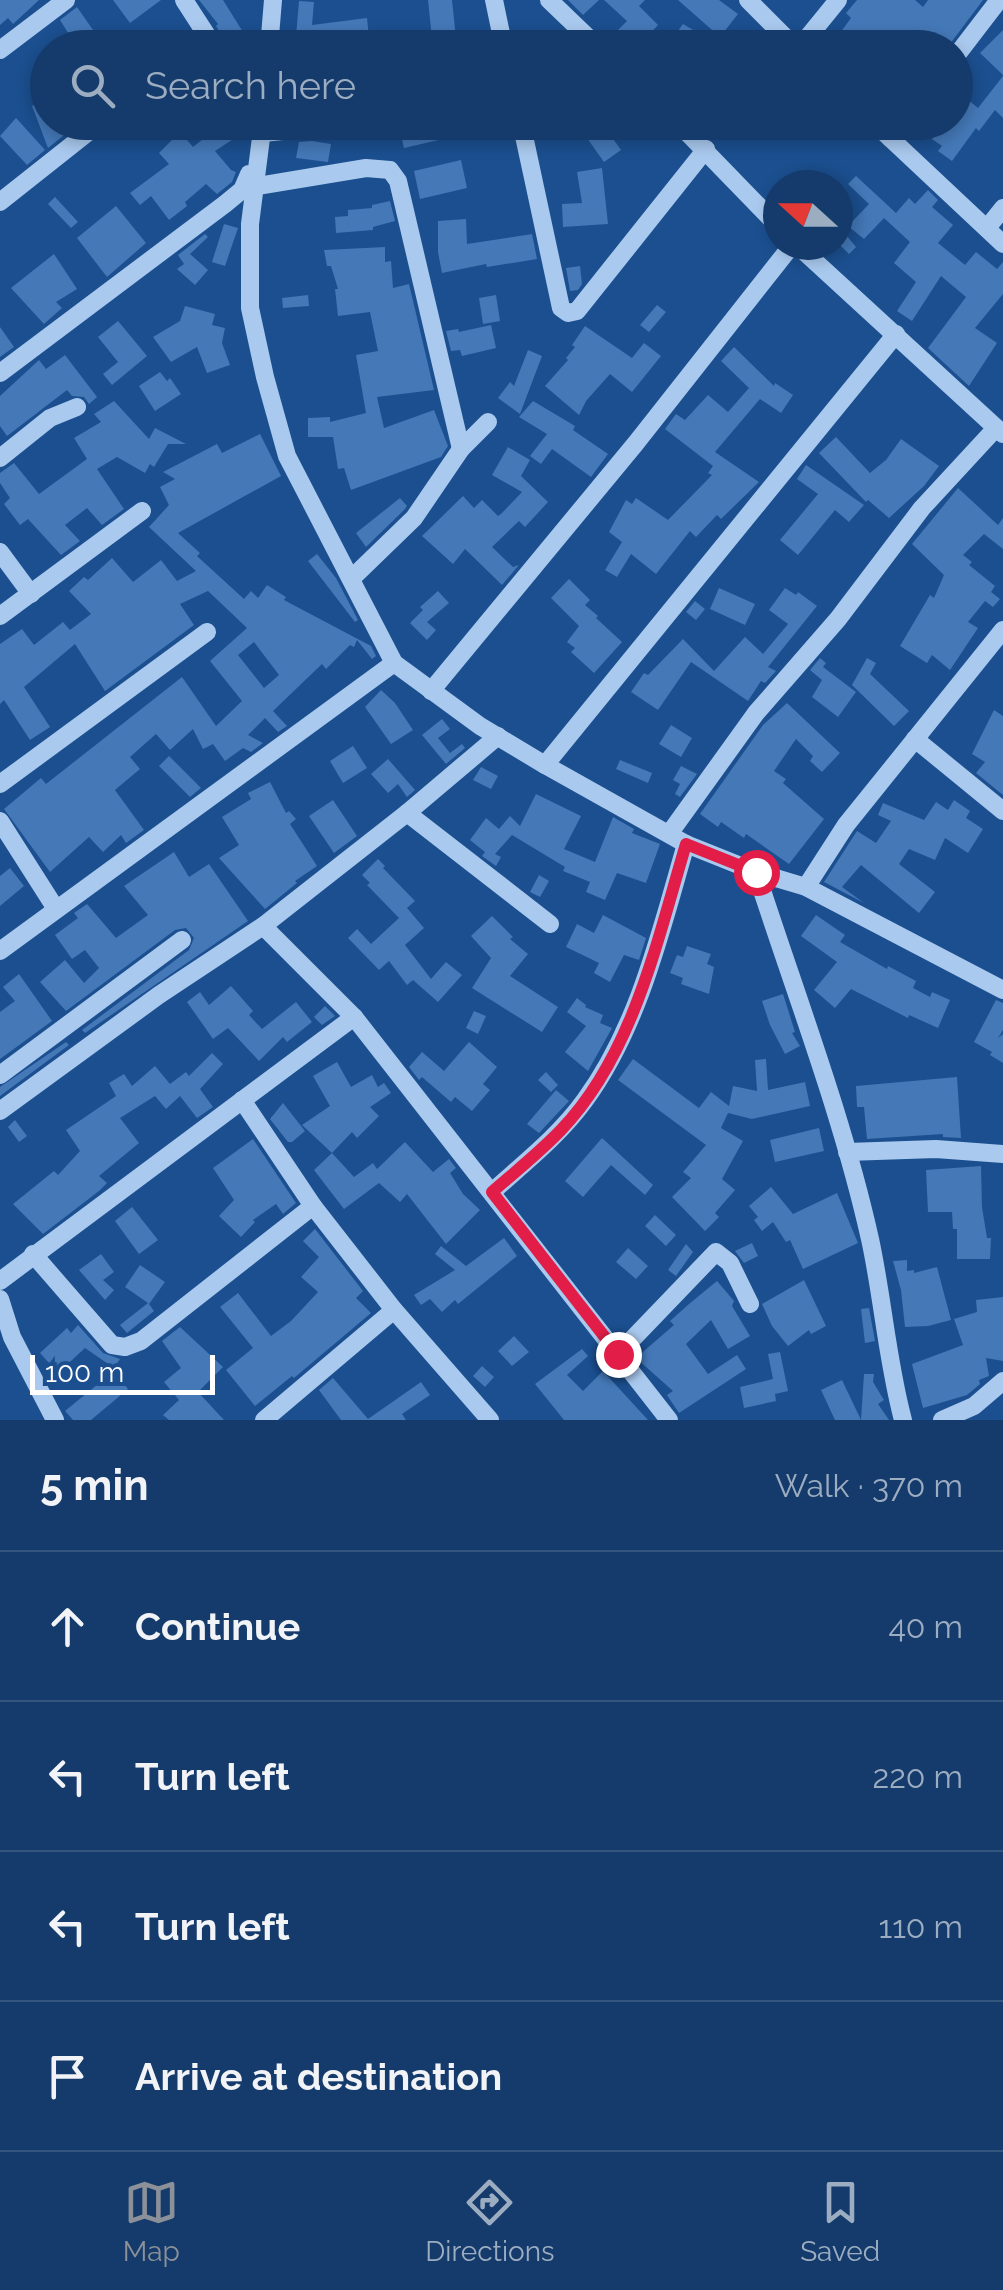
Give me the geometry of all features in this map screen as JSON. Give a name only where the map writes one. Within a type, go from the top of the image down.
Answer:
[{"type":"street","points":[[0,50],[66,0]]},
{"type":"street","points":[[184,0],[200,30]]},
{"type":"street","points":[[270,30],[273,0]]},
{"type":"street","points":[[494,0],[500,30]]},
{"type":"street","points":[[548,0],[579,30]]},
{"type":"street","points":[[748,0],[779,30]]},
{"type":"street","points":[[813,30],[838,0]]},
{"type":"street","points":[[973,34],[999,0]]},
{"type":"street","points":[[0,202],[79,140]]},
{"type":"street","points":[[0,373],[242,190],[257,140]]},
{"type":"street","points":[[259,140],[252,187],[250,308],[265,377],[287,456],[394,664],[498,736],[686,844],[806,888],[1003,990]]},
{"type":"street","points":[[524,140],[561,308],[568,313],[577,312],[706,150]]},
{"type":"street","points":[[696,140],[763,210]]},
{"type":"street","points":[[892,140],[1003,244]]},
{"type":"street","points":[[252,187],[366,168],[390,170],[398,181],[461,448]]},
{"type":"street","points":[[987,228],[1003,208]]},
{"type":"street","points":[[430,691],[636,444],[782,260]]},
{"type":"street","points":[[669,834],[756,713],[838,619],[922,508],[999,431],[811,260]]},
{"type":"street","points":[[546,765],[896,334]]},
{"type":"street","points":[[0,458],[50,418],[77,406]]},
{"type":"street","points":[[352,579],[414,518],[461,448],[488,422]]},
{"type":"street","points":[[0,616],[142,511]]},
{"type":"street","points":[[0,552],[31,594]]},
{"type":"street","points":[[806,888],[846,825],[1003,630]]},
{"type":"street","points":[[0,784],[207,632]]},
{"type":"street","points":[[0,951],[394,664]]},
{"type":"street","points":[[0,1111],[158,995],[264,926],[408,813],[498,736]]},
{"type":"street","points":[[916,739],[1003,812]]},
{"type":"street","points":[[408,813],[550,924]]},
{"type":"street","points":[[0,821],[56,909]]},
{"type":"street","points":[[492,1192],[561,1130],[608,1066],[632,1014],[686,844]]},
{"type":"street","points":[[756,872],[847,1152],[870,1240],[894,1388],[903,1420]]},
{"type":"street","points":[[264,926],[354,1017],[670,1420]]},
{"type":"street","points":[[0,1075],[182,940]]},
{"type":"street","points":[[0,1281],[354,1017]]},
{"type":"street","points":[[242,1100],[313,1206],[480,1416]]},
{"type":"street","points":[[847,1152],[936,1148],[1003,1154]]},
{"type":"street","points":[[34,1254],[112,1344],[125,1347],[140,1340],[313,1206]]},
{"type":"street","points":[[618,1354],[716,1252],[730,1263],[750,1304]]},
{"type":"street","points":[[0,1299],[6,1342],[55,1420]]},
{"type":"street","points":[[264,1420],[394,1310]]},
{"type":"street","points":[[942,1420],[974,1406],[1003,1381]]},
{"type":"building","points":[[0,0],[39,0],[13,24],[8,18],[0,25]]},
{"type":"building","points":[[113,0],[161,0],[130,23]]},
{"type":"building","points":[[199,0],[223,0],[242,30],[219,30]]},
{"type":"building","points":[[428,0],[452,0],[455,30],[431,30]]},
{"type":"building","points":[[568,0],[599,0],[583,15]]},
{"type":"building","points":[[604,0],[645,0],[639,6],[658,25],[653,30],[618,30],[627,21]]},
{"type":"building","points":[[678,0],[719,0],[738,14],[725,30],[712,30]]},
{"type":"building","points":[[857,0],[915,0],[923,7],[928,0],[983,0],[960,30],[842,30],[851,18],[846,13]]},
{"type":"building","points":[[299,1],[314,2],[312,25],[367,18],[368,30],[297,30]]},
{"type":"building","points":[[77,7],[93,30],[66,30],[60,20]]},
{"type":"building","points":[[1003,30],[1003,75],[980,53]]},
{"type":"building","points":[[1003,76],[1003,118],[995,110],[979,131],[976,128],[973,132],[973,104],[978,108]]},
{"type":"building","points":[[16,118],[30,133],[30,140],[36,140],[45,150],[27,165],[0,136]]},
{"type":"building","points":[[172,140],[187,140],[193,147],[202,140],[232,140],[215,151],[236,172],[232,182],[217,194],[206,184],[169,220],[151,196],[140,205],[130,193],[169,164],[159,153]]},
{"type":"building","points":[[402,140],[438,140],[404,148]]},
{"type":"building","points":[[588,140],[614,140],[621,150],[604,162]]},
{"type":"building","points":[[933,140],[967,140],[952,161],[938,151],[942,146]]},
{"type":"building","points":[[299,142],[331,144],[328,162],[296,158]]},
{"type":"building","points":[[461,160],[467,188],[420,199],[414,171]]},
{"type":"building","points":[[602,168],[608,224],[563,227],[562,204],[582,203],[577,172]]},
{"type":"building","points":[[856,176],[896,213],[909,198],[915,204],[928,190],[938,200],[932,207],[953,225],[938,243],[965,265],[976,252],[997,269],[1003,262],[1003,294],[975,328],[997,343],[969,386],[928,348],[966,297],[941,276],[912,321],[897,311],[916,282],[894,263],[910,242],[884,218],[864,239],[853,230],[853,221],[869,204],[853,189]]},
{"type":"building","points":[[55,197],[78,222],[71,228],[48,204]]},
{"type":"building","points":[[390,201],[395,221],[373,230],[336,233],[335,217],[348,216],[348,210],[372,208]]},
{"type":"building","points":[[116,206],[146,243],[107,277],[77,238]]},
{"type":"building","points":[[466,219],[467,244],[532,234],[537,259],[442,273],[438,221]]},
{"type":"building","points":[[224,224],[238,228],[225,266],[212,262]]},
{"type":"building","points":[[205,234],[208,237],[190,254],[208,270],[195,285],[177,269],[184,264],[178,255]]},
{"type":"building","points":[[385,247],[385,262],[391,261],[393,288],[409,284],[434,390],[377,397],[384,428],[434,410],[448,446],[441,457],[351,490],[344,468],[338,469],[333,437],[308,437],[308,418],[330,417],[330,422],[366,413],[356,355],[378,351],[370,312],[338,316],[338,289],[324,250]]},
{"type":"building","points":[[54,254],[77,289],[56,302],[62,308],[44,324],[11,288]]},
{"type":"building","points":[[580,266],[582,284],[578,290],[570,291],[566,268]]},
{"type":"building","points":[[308,295],[309,306],[283,308],[282,298]]},
{"type":"building","points":[[496,295],[500,321],[483,324],[479,298]]},
{"type":"building","points":[[657,305],[666,312],[649,332],[640,325]]},
{"type":"building","points":[[185,306],[215,314],[212,325],[225,328],[222,343],[230,365],[207,373],[197,347],[171,362],[153,337],[180,321]]},
{"type":"building","points":[[118,321],[147,356],[112,385],[103,374],[118,362],[98,337]]},
{"type":"building","points":[[491,325],[496,348],[462,356],[460,350],[451,351],[446,331]]},
{"type":"building","points":[[585,326],[632,358],[644,343],[661,356],[632,392],[610,374],[579,415],[545,386],[568,360],[575,347],[572,345]]},
{"type":"building","points":[[0,327],[14,347],[0,357]]},
{"type":"building","points":[[734,347],[774,386],[775,383],[793,395],[781,413],[760,399],[715,452],[759,482],[696,537],[690,531],[656,574],[631,554],[617,577],[605,570],[622,542],[609,532],[626,500],[632,504],[636,498],[668,520],[712,475],[708,473],[713,466],[665,429],[676,414],[685,420],[708,395],[728,412],[749,388],[721,361]]},
{"type":"building","points":[[528,350],[542,356],[520,414],[498,398],[510,382],[514,386]]},
{"type":"building","points":[[65,355],[97,397],[89,404],[84,397],[72,396],[67,390],[7,436],[0,426],[0,396],[39,360],[46,369]]},
{"type":"building","points":[[160,372],[167,381],[170,378],[181,394],[155,411],[139,386]]},
{"type":"building","points":[[114,401],[149,439],[155,428],[186,444],[168,444],[154,467],[150,464],[145,473],[117,457],[97,469],[124,509],[102,525],[87,508],[65,525],[80,541],[61,555],[28,519],[20,525],[4,504],[10,498],[0,483],[0,473],[14,463],[39,494],[87,459],[74,438],[101,422],[94,414]]},
{"type":"building","points":[[533,401],[575,426],[573,430],[608,454],[591,477],[552,449],[541,464],[530,456],[547,434],[519,417]]},
{"type":"building","points":[[260,434],[281,476],[178,533],[244,599],[251,591],[258,598],[267,585],[286,597],[284,600],[371,646],[376,656],[372,659],[357,640],[354,647],[350,645],[326,669],[322,664],[273,711],[287,726],[278,732],[265,718],[248,735],[263,743],[251,752],[243,748],[225,761],[213,744],[203,749],[193,729],[170,750],[156,734],[130,757],[140,769],[115,790],[144,830],[126,843],[121,835],[103,852],[89,837],[50,872],[4,809],[41,778],[46,784],[182,677],[216,726],[242,701],[210,661],[247,628],[208,591],[180,604],[194,625],[105,691],[75,644],[24,687],[50,727],[30,740],[4,700],[0,704],[0,644],[22,629],[34,645],[63,622],[70,630],[91,614],[69,591],[112,558],[133,582],[161,560],[177,581],[196,571],[149,527],[169,505],[160,487],[175,479],[163,472],[217,444],[222,453]],"holes":[[[254,642],[279,675],[264,688],[238,655]]]},
{"type":"building","points":[[836,437],[870,473],[886,460],[901,439],[939,466],[924,486],[889,518],[866,502],[819,453]]},
{"type":"building","points":[[508,447],[530,460],[521,476],[548,502],[525,527],[519,521],[492,547],[513,567],[519,565],[502,585],[465,549],[453,564],[422,536],[463,496],[474,508],[482,500],[498,516],[502,513],[522,492],[492,475]]},
{"type":"building","points":[[806,465],[864,505],[849,522],[835,510],[798,555],[780,540],[818,494],[797,479]]},
{"type":"building","points":[[958,488],[998,525],[1003,518],[1003,549],[984,534],[963,555],[972,562],[969,565],[995,586],[991,592],[1000,599],[993,607],[985,601],[968,622],[978,628],[950,670],[932,655],[927,663],[900,646],[930,595],[934,598],[944,575],[912,544]]},
{"type":"building","points":[[400,498],[407,506],[366,547],[356,533]]},
{"type":"building","points":[[317,554],[336,578],[358,620],[355,622],[308,561]]},
{"type":"building","points":[[569,579],[590,600],[585,605],[622,642],[594,673],[571,652],[575,648],[567,642],[579,626],[551,598]]},
{"type":"building","points":[[719,588],[755,604],[745,625],[710,609]]},
{"type":"building","points":[[785,588],[817,606],[768,667],[776,671],[765,683],[761,681],[748,701],[691,662],[658,710],[631,692],[644,673],[648,675],[683,639],[714,671],[745,637],[763,654],[788,624],[769,610]]},
{"type":"building","points":[[438,591],[449,603],[427,622],[436,630],[427,640],[410,623],[423,610],[420,607]]},
{"type":"building","points":[[695,601],[705,609],[696,620],[686,612]]},
{"type":"building","points":[[820,658],[826,663],[823,667],[856,692],[838,717],[812,697],[822,680],[810,670]]},
{"type":"building","points":[[867,658],[876,663],[870,674],[909,711],[894,726],[852,685]]},
{"type":"building","points":[[381,690],[413,730],[391,744],[365,707]]},
{"type":"building","points":[[787,703],[840,753],[822,772],[796,739],[774,771],[824,819],[789,864],[746,834],[744,838],[721,822],[718,827],[700,814],[763,725]]},
{"type":"building","points":[[994,710],[1003,716],[1003,795],[976,773],[985,762],[972,754]]},
{"type":"building","points":[[442,719],[450,729],[438,738],[450,753],[462,744],[465,748],[446,764],[422,735]]},
{"type":"building","points":[[671,725],[692,738],[681,757],[659,744]]},
{"type":"building","points":[[353,746],[367,768],[343,783],[330,761]]},
{"type":"building","points":[[169,756],[201,788],[190,797],[159,766]]},
{"type":"building","points":[[388,759],[415,790],[407,797],[398,784],[388,793],[371,774]]},
{"type":"building","points":[[620,760],[652,773],[648,783],[616,769]]},
{"type":"building","points":[[681,766],[697,774],[680,797],[675,794],[680,784],[673,780]]},
{"type":"building","points":[[481,767],[498,776],[491,789],[473,780]]},
{"type":"building","points":[[270,782],[286,813],[289,811],[296,819],[290,824],[317,866],[265,909],[219,858],[239,845],[222,817],[251,799],[248,793]]},
{"type":"building","points":[[536,794],[581,816],[564,849],[595,862],[613,817],[634,829],[632,833],[660,844],[646,883],[617,873],[605,900],[586,892],[590,882],[563,871],[565,867],[512,835],[495,854],[501,857],[496,866],[482,856],[485,852],[470,840],[486,818],[499,829],[510,816],[520,826]]},
{"type":"building","points":[[333,800],[357,836],[334,853],[309,816]]},
{"type":"building","points":[[954,800],[970,811],[966,818],[983,829],[968,853],[945,838],[935,860],[909,849],[899,864],[935,892],[919,913],[861,865],[842,887],[864,903],[824,882],[857,831],[876,843],[891,821],[878,815],[883,803],[924,820],[936,802],[948,810]]},
{"type":"building","points":[[174,852],[189,877],[209,864],[248,921],[85,1033],[82,1030],[189,950],[194,938],[186,928],[175,930],[66,1011],[40,982],[65,960],[84,983],[99,968],[85,950],[72,959],[55,935],[78,918],[74,913],[87,904],[116,938],[148,915],[124,886]]},
{"type":"building","points":[[378,859],[415,901],[407,908],[424,928],[405,945],[431,979],[446,962],[462,975],[438,1002],[413,980],[407,985],[389,961],[379,970],[348,938],[357,929],[371,944],[399,918],[362,875]]},
{"type":"building","points":[[10,868],[24,886],[0,906],[0,876]]},
{"type":"building","points":[[539,875],[549,881],[540,897],[530,892]]},
{"type":"building","points":[[603,915],[646,938],[639,960],[624,955],[610,982],[594,973],[599,963],[566,947],[577,924],[594,933]]},
{"type":"building","points":[[816,915],[845,935],[840,942],[916,981],[913,988],[930,997],[932,992],[950,1000],[938,1028],[909,1015],[908,1018],[851,989],[835,1008],[814,990],[837,962],[801,936]]},
{"type":"building","points":[[492,916],[528,954],[510,976],[558,1007],[542,1032],[472,988],[491,958],[471,936]]},
{"type":"building","points":[[687,946],[711,954],[707,964],[714,967],[709,994],[681,984],[683,978],[670,973],[677,955],[683,957]]},
{"type":"building","points":[[19,974],[52,1021],[0,1059],[0,1012],[15,1001],[3,987]]},
{"type":"building","points":[[231,986],[253,1011],[249,1015],[262,1029],[296,1002],[312,1022],[287,1042],[283,1037],[259,1061],[228,1028],[213,1039],[187,1002],[200,992],[209,1005]]},
{"type":"building","points":[[783,994],[795,1032],[792,1033],[800,1046],[785,1054],[762,1001]]},
{"type":"building","points":[[577,998],[585,1007],[603,1015],[600,1023],[612,1028],[588,1071],[565,1052],[586,1026],[567,1012]]},
{"type":"building","points":[[996,1000],[1003,1003],[1003,1030],[998,1038],[1003,1034],[1003,1063],[974,1042]]},
{"type":"building","points":[[325,1006],[335,1016],[322,1025],[314,1017]]},
{"type":"building","points":[[474,1011],[486,1016],[478,1034],[466,1028]]},
{"type":"building","points":[[66,1042],[69,1045],[0,1096],[0,1087]]},
{"type":"building","points":[[469,1042],[497,1067],[483,1084],[490,1090],[472,1111],[455,1097],[451,1102],[422,1077],[419,1080],[409,1067],[422,1052],[444,1071]]},
{"type":"building","points":[[212,1053],[223,1064],[200,1089],[213,1107],[197,1118],[180,1096],[166,1109],[155,1096],[120,1118],[139,1143],[99,1176],[107,1183],[99,1191],[43,1234],[13,1204],[54,1171],[58,1175],[80,1151],[66,1130],[116,1096],[109,1083],[124,1074],[132,1086],[155,1066],[170,1084],[186,1072],[189,1076]]},
{"type":"building","points":[[633,1059],[699,1108],[711,1092],[729,1106],[733,1086],[757,1091],[755,1060],[766,1059],[768,1090],[805,1082],[810,1106],[752,1119],[728,1113],[721,1128],[743,1141],[722,1179],[735,1190],[715,1213],[719,1217],[705,1231],[672,1197],[691,1178],[683,1172],[706,1145],[618,1080]]},
{"type":"building","points":[[337,1062],[351,1087],[372,1075],[378,1087],[384,1083],[391,1093],[370,1107],[379,1116],[357,1138],[352,1132],[332,1153],[302,1125],[330,1106],[313,1076]]},
{"type":"building","points":[[546,1072],[558,1085],[551,1092],[538,1080]]},
{"type":"building","points":[[957,1077],[961,1138],[943,1134],[867,1139],[864,1107],[857,1107],[856,1086]]},
{"type":"building","points":[[556,1090],[569,1101],[539,1133],[527,1124]]},
{"type":"building","points":[[283,1103],[305,1131],[292,1142],[270,1119]]},
{"type":"building","points":[[15,1120],[27,1136],[19,1142],[8,1127]]},
{"type":"building","points":[[819,1128],[824,1151],[775,1162],[770,1140]]},
{"type":"building","points":[[602,1138],[653,1185],[645,1195],[611,1165],[583,1197],[565,1181]]},
{"type":"building","points":[[253,1139],[296,1203],[283,1214],[276,1204],[253,1220],[241,1237],[219,1216],[234,1200],[213,1168]]},
{"type":"building","points":[[405,1142],[433,1172],[449,1159],[456,1168],[450,1173],[463,1194],[480,1210],[446,1244],[407,1194],[400,1202],[379,1183],[344,1209],[314,1170],[332,1153],[354,1177],[373,1163],[377,1169]]},
{"type":"building","points":[[981,1166],[982,1207],[987,1238],[991,1238],[990,1259],[957,1259],[957,1229],[953,1229],[952,1212],[928,1212],[926,1170]]},
{"type":"building","points":[[771,1187],[793,1214],[837,1193],[858,1243],[803,1269],[790,1240],[786,1242],[773,1222],[762,1231],[754,1220],[758,1217],[749,1206]]},
{"type":"building","points":[[132,1207],[158,1240],[139,1254],[115,1221]]},
{"type":"building","points":[[655,1215],[676,1235],[666,1246],[645,1226]]},
{"type":"building","points":[[315,1229],[363,1291],[356,1298],[371,1313],[255,1406],[226,1370],[253,1348],[220,1307],[238,1293],[271,1336],[291,1321],[318,1292],[301,1277],[319,1257],[303,1241]]},
{"type":"building","points":[[504,1238],[517,1256],[458,1304],[455,1300],[442,1312],[430,1299],[421,1305],[414,1295],[455,1270],[435,1254],[441,1246],[466,1266]]},
{"type":"building","points":[[752,1243],[758,1256],[744,1263],[735,1251]]},
{"type":"building","points":[[686,1244],[693,1252],[676,1276],[668,1270]]},
{"type":"building","points":[[628,1248],[648,1266],[636,1279],[616,1262]]},
{"type":"building","points":[[101,1254],[114,1272],[103,1280],[114,1290],[105,1300],[79,1270]]},
{"type":"building","points":[[907,1260],[907,1271],[914,1273],[937,1267],[951,1320],[905,1327],[893,1261]]},
{"type":"building","points":[[140,1265],[165,1282],[149,1304],[154,1311],[127,1333],[120,1325],[148,1303],[125,1287]]},
{"type":"building","points":[[804,1280],[826,1326],[811,1334],[809,1330],[788,1346],[772,1326],[762,1304]]},
{"type":"building","points":[[717,1281],[734,1301],[732,1306],[750,1336],[728,1349],[711,1320],[686,1344],[708,1374],[737,1355],[746,1369],[679,1413],[667,1395],[673,1391],[636,1358],[674,1325],[670,1321]]},
{"type":"building","points":[[1003,1297],[1003,1361],[986,1358],[989,1376],[979,1380],[980,1384],[967,1395],[923,1408],[912,1364],[963,1345],[954,1319],[977,1312],[976,1300]]},
{"type":"building","points":[[869,1308],[875,1341],[865,1343],[861,1309]]},
{"type":"building","points":[[78,1325],[103,1353],[120,1359],[114,1368],[85,1348],[58,1373],[40,1353],[67,1328],[71,1333]]},
{"type":"building","points":[[180,1327],[223,1367],[198,1392],[224,1420],[169,1420],[163,1415],[179,1400],[164,1382],[181,1368],[162,1341]]},
{"type":"building","points":[[514,1336],[529,1352],[512,1366],[498,1351]]},
{"type":"building","points":[[582,1349],[588,1356],[567,1375],[583,1391],[603,1371],[648,1420],[564,1420],[535,1384]]},
{"type":"building","points":[[780,1352],[788,1391],[775,1394],[776,1401],[744,1408],[740,1387],[773,1379],[768,1354]]},
{"type":"building","points":[[482,1366],[494,1377],[485,1387],[473,1376]]},
{"type":"building","points":[[114,1371],[128,1389],[91,1420],[73,1420],[65,1411]]},
{"type":"building","points":[[864,1374],[874,1374],[873,1382],[884,1400],[878,1404],[889,1420],[861,1420]]},
{"type":"building","points":[[333,1378],[368,1419],[421,1382],[430,1395],[402,1414],[406,1420],[341,1420],[319,1390]]},
{"type":"building","points":[[842,1380],[861,1420],[835,1420],[821,1390]]},
{"type":"route","points":[[618,1354],[492,1192],[561,1130],[608,1066],[632,1014],[686,844],[756,872]]}]
